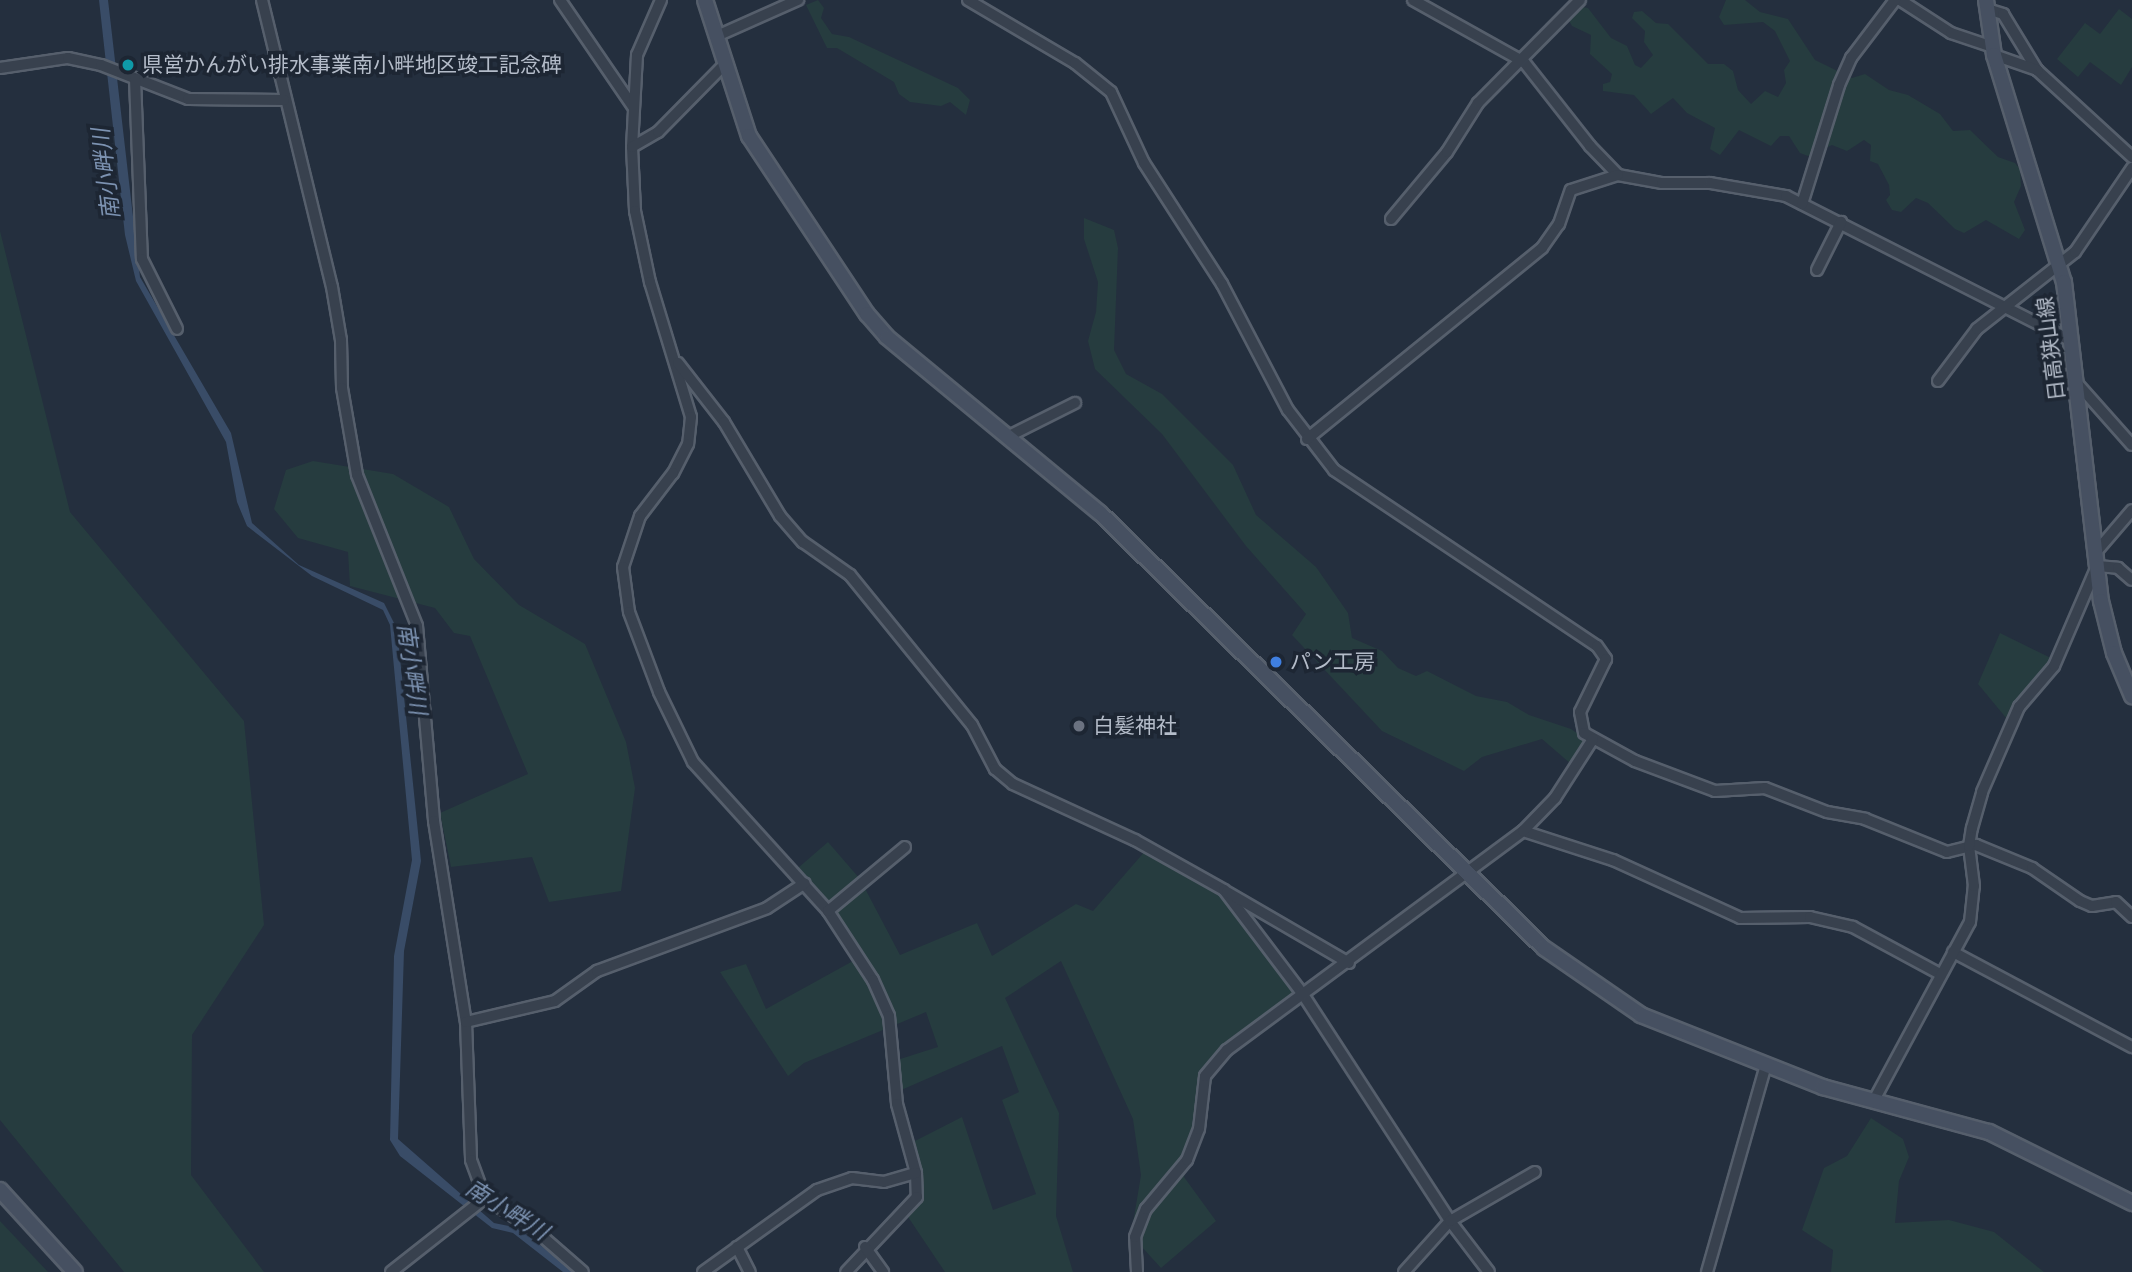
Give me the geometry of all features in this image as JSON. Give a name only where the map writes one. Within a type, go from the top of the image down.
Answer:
[{"type":"street","points":[[262,0],[284,100],[332,286],[341,340],[342,388],[357,475],[417,626],[434,821],[466,1022],[470,1154],[482,1200],[536,1231],[583,1272]]},
{"type":"street","points":[[560,0],[634,108]]},
{"type":"street","points":[[661,0],[637,55],[632,147],[635,211],[670,352],[691,417],[688,444],[673,473],[640,516],[622,567],[629,612],[659,692],[693,762],[828,911],[852,945],[889,1016],[897,1104],[916,1173],[917,1197],[865,1247],[846,1272]]},
{"type":"street","points":[[705,0],[725,64],[759,155],[867,314],[918,365],[1009,436],[1100,513],[1544,948],[1614,1000],[1641,1016],[1766,1065],[1873,1102],[2001,1137],[2132,1203]]},
{"type":"street","points":[[717,36],[799,0]]},
{"type":"street","points":[[968,0],[1075,63],[1111,92],[1144,163],[1222,284],[1307,439],[1350,483],[1463,552],[1597,646],[1606,659],[1579,717],[1584,733],[1635,761],[1715,791],[1765,788],[1827,812],[1865,819],[1947,852],[1969,846],[2032,868],[2080,901],[2092,906],[2116,902],[2132,917]]},
{"type":"street","points":[[1413,0],[1524,62],[1604,163],[1618,175],[1631,180],[1755,188],[1802,204],[2073,341]]},
{"type":"street","points":[[1391,219],[1447,152],[1478,103],[1524,62],[1580,0]]},
{"type":"street","points":[[1802,204],[1839,85],[1852,58],[1898,0],[1951,33],[2038,70]]},
{"type":"street","points":[[1987,5],[2003,13],[2038,70],[2132,157]]},
{"type":"street","name":"日高狭山線","points":[[1987,5],[1994,51],[2060,265],[2073,341],[2105,626],[2132,696]]},
{"type":"street","points":[[0,68],[52,57],[106,66],[188,99],[284,100]]},
{"type":"street","points":[[632,147],[658,132],[725,64]]},
{"type":"street","points":[[135,79],[142,259],[177,329]]},
{"type":"street","points":[[1938,381],[1977,329],[2075,252],[2132,168]]},
{"type":"street","points":[[1307,439],[1542,248],[1559,225],[1571,190],[1618,175]]},
{"type":"street","points":[[1817,270],[1842,222]]},
{"type":"street","points":[[670,352],[724,422],[780,516],[803,542],[850,575],[972,725],[995,769],[1013,784],[1135,840],[1349,963]]},
{"type":"street","points":[[2076,382],[2132,446]]},
{"type":"street","points":[[1009,436],[1075,403]]},
{"type":"street","points":[[1873,1102],[1953,952],[1974,906],[1969,846],[1982,792],[2019,707],[2054,666],[2097,559],[2132,510]]},
{"type":"street","points":[[2097,559],[2118,568],[2132,580]]},
{"type":"street","points":[[1137,1272],[1135,1237],[1146,1209],[1187,1160],[1199,1129],[1205,1076],[1227,1050],[1302,993],[1349,963],[1523,831],[1555,797],[1592,739]]},
{"type":"street","points":[[1523,831],[1613,860],[1727,914],[1810,917],[1853,927],[1940,974]]},
{"type":"street","points":[[828,911],[905,846]]},
{"type":"street","points":[[466,1022],[555,1001],[597,971],[767,908],[804,884]]},
{"type":"street","points":[[1224,890],[1302,993],[1450,1221],[1489,1272]]},
{"type":"street","points":[[1953,952],[2132,1047]]},
{"type":"street","points":[[1707,1272],[1766,1065]]},
{"type":"street","points":[[1404,1272],[1450,1221],[1535,1172]]},
{"type":"street","points":[[703,1272],[817,1190],[852,1178],[884,1182],[916,1173]]},
{"type":"street","points":[[0,1191],[75,1272]]},
{"type":"street","points":[[391,1272],[482,1200]]},
{"type":"street","points":[[737,1247],[750,1272]]},
{"type":"street","points":[[865,1247],[883,1272]]},
{"type":"green space","points":[[818,0],[824,8],[821,18],[832,34],[849,37],[958,88],[970,100],[966,115],[950,102],[941,106],[910,102],[899,94],[894,82],[837,48],[827,48],[806,5]]},
{"type":"green space","points":[[1726,0],[1745,0],[1760,12],[1788,19],[1815,60],[1852,78],[1865,74],[1889,90],[1908,95],[1940,114],[1953,131],[1970,130],[1998,157],[2015,163],[2020,169],[2021,186],[2014,202],[2025,230],[2019,239],[1986,220],[1964,233],[1955,229],[1928,203],[1916,198],[1901,212],[1892,210],[1886,200],[1890,195],[1889,185],[1878,164],[1870,161],[1871,145],[1864,140],[1847,151],[1832,145],[1808,156],[1800,153],[1789,136],[1780,136],[1771,146],[1739,130],[1720,155],[1710,149],[1715,128],[1687,113],[1673,98],[1651,114],[1634,95],[1603,91],[1603,84],[1610,82],[1612,74],[1590,54],[1591,35],[1572,26],[1567,17],[1577,6],[1588,8],[1611,38],[1627,46],[1635,65],[1641,68],[1653,55],[1644,42],[1645,31],[1632,18],[1634,12],[1642,11],[1656,23],[1668,24],[1708,64],[1724,64],[1733,71],[1738,90],[1751,104],[1765,91],[1778,97],[1786,83],[1784,70],[1790,61],[1775,31],[1763,22],[1724,25],[1719,17]]},
{"type":"green space","points":[[2119,9],[2132,19],[2132,67],[2121,85],[2090,62],[2078,77],[2057,59],[2085,23],[2100,34]]},
{"type":"green space","points":[[1084,218],[1114,230],[1118,248],[1114,350],[1126,374],[1162,394],[1233,465],[1256,515],[1316,567],[1348,613],[1352,638],[1382,651],[1398,668],[1416,676],[1427,671],[1476,696],[1507,702],[1529,715],[1571,729],[1587,740],[1571,764],[1542,739],[1482,757],[1464,771],[1382,731],[1292,635],[1306,614],[1246,546],[1162,434],[1095,369],[1088,341],[1096,312],[1098,282],[1084,239]]},
{"type":"green space","points":[[0,231],[70,512],[244,721],[264,925],[192,1035],[191,1175],[264,1272],[124,1272],[0,1120]]},
{"type":"green space","points":[[313,461],[393,474],[449,507],[474,559],[519,605],[585,644],[626,742],[635,788],[621,891],[549,902],[532,857],[451,867],[440,813],[528,774],[470,636],[454,633],[435,608],[350,586],[348,552],[298,538],[274,509],[286,470]]},
{"type":"green space","points":[[2000,633],[2053,659],[2007,719],[1978,684]]},
{"type":"green space","points":[[828,842],[860,879],[900,955],[977,923],[992,956],[1076,904],[1093,911],[1146,850],[1221,893],[1299,994],[1218,1061],[1184,1177],[1216,1221],[1161,1268],[1131,1235],[1141,1175],[1133,1119],[1061,961],[1005,998],[1059,1113],[1056,1216],[1073,1272],[945,1272],[906,1214],[920,1197],[913,1142],[962,1117],[993,1210],[1036,1194],[1002,1100],[1019,1092],[1002,1046],[899,1091],[897,1060],[938,1047],[926,1012],[804,1063],[788,1076],[720,972],[746,964],[766,1009],[862,956],[798,868]]},
{"type":"green space","points":[[1871,1118],[1903,1139],[1909,1157],[1899,1181],[1895,1223],[1949,1220],[1994,1232],[2044,1272],[1831,1272],[1833,1250],[1802,1230],[1824,1168],[1847,1156]]},
{"type":"green space","points":[[0,1221],[48,1272],[0,1272]]},
{"type":"water","points":[[99,0],[108,0],[140,277],[231,433],[252,523],[299,565],[384,603],[397,629],[421,861],[404,951],[398,1139],[494,1223],[518,1228],[575,1272],[563,1272],[513,1233],[492,1228],[400,1156],[390,1140],[394,956],[412,860],[390,625],[383,610],[312,576],[247,526],[237,502],[226,442],[136,281],[125,235]]},
{"type":"place","name":"県営かんがい排水事業南小畔地区竣工記念碑","points":[[128,65]]},
{"type":"place","name":"パン工房","points":[[1276,662]]},
{"type":"place","name":"白髪神社","points":[[1079,726]]},
{"type":"water label","name":"南小畔川","points":[[106,174]]},
{"type":"water label","name":"南小畔川","points":[[412,669]]},
{"type":"water label","name":"南小畔川","points":[[507,1210]]}]
